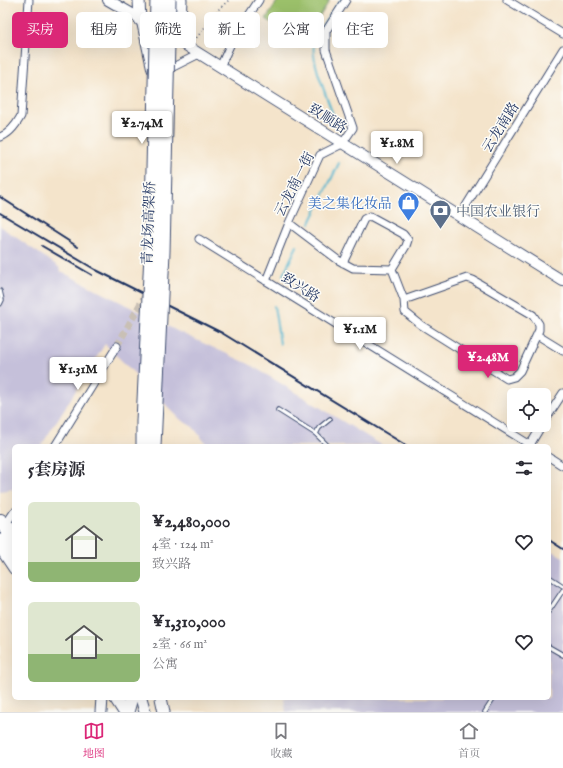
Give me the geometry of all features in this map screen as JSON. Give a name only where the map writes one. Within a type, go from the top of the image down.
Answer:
[{"type":"highway","name":"青龙场高架桥","points":[[143,444],[149,421],[163,252],[163,4]]},
{"type":"highway","name":"青龙场高架桥","points":[[149,421],[154,444]]},
{"type":"highway","points":[[126,712],[130,700]]},
{"type":"highway","points":[[136,712],[139,700]]},
{"type":"main road","points":[[139,0],[140,20]]},
{"type":"main road","points":[[180,12],[181,0]]},
{"type":"main road","points":[[140,444],[149,421]]},
{"type":"main road","points":[[149,421],[158,444]]},
{"type":"main road","points":[[2,521],[7,541],[12,552]]},
{"type":"main road","points":[[101,712],[102,700]]},
{"type":"main road","points":[[117,700],[126,712]]},
{"type":"main road","points":[[141,700],[144,712]]},
{"type":"main road","points":[[161,700],[164,712]]},
{"type":"street","points":[[0,137],[16,126],[20,116],[29,0]]},
{"type":"street","name":"致顺路","points":[[108,0],[140,20]]},
{"type":"street","points":[[220,67],[232,41],[260,0]]},
{"type":"street","points":[[342,144],[353,128],[326,50],[326,31],[346,0]]},
{"type":"street","points":[[507,0],[563,34]]},
{"type":"street","points":[[146,48],[152,78],[150,228],[157,260],[156,276]]},
{"type":"street","name":"致顺路","points":[[190,48],[563,281]]},
{"type":"street","name":"云龙南路","points":[[460,218],[563,49]]},
{"type":"street","points":[[152,78],[199,54]]},
{"type":"street","name":"云龙南一街","points":[[266,281],[289,223],[320,155],[342,144]]},
{"type":"street","points":[[343,263],[364,219],[370,216],[403,234],[408,240],[392,269]]},
{"type":"street","points":[[289,223],[343,263],[353,268],[392,269]]},
{"type":"street","name":"致兴路","points":[[199,239],[529,444]]},
{"type":"street","points":[[392,269],[404,300],[405,312],[421,325],[507,379],[514,377],[520,371],[539,330],[539,324],[533,315],[467,278],[404,300]]},
{"type":"street","points":[[537,335],[563,351]]},
{"type":"street","points":[[56,444],[117,346]]},
{"type":"street","points":[[551,411],[563,392]]},
{"type":"street","points":[[532,444],[538,432]]},
{"type":"street","points":[[551,458],[563,466]]},
{"type":"street","points":[[2,521],[12,514]]},
{"type":"street","points":[[7,541],[12,561]]},
{"type":"street","points":[[98,700],[98,712]]},
{"type":"street","points":[[105,712],[107,700]]},
{"type":"lane","points":[[0,291],[2,300],[0,304]]},
{"type":"lane","points":[[278,410],[316,434],[326,444]]},
{"type":"lane","points":[[316,434],[319,428],[330,419]]},
{"type":"lane","points":[[551,577],[563,586]]},
{"type":"lane","points":[[551,608],[563,590]]},
{"type":"lane","points":[[551,647],[563,655]]},
{"type":"lane","points":[[485,712],[493,700]]},
{"type":"path","points":[[196,37],[219,9],[229,0]]},
{"type":"shaded area","points":[[0,223],[1,227],[59,267],[60,271],[179,332],[249,364],[380,444],[206,444],[193,427],[181,420],[105,344],[42,444],[12,444],[12,489],[0,491]]},
{"type":"shaded area","points":[[551,550],[563,557],[563,712],[286,712],[284,700],[551,700]]},
{"type":"green space","points":[[278,0],[330,0],[322,12],[270,12]]},
{"type":"waterway","points":[[336,123],[318,72],[315,61],[314,45],[318,33],[325,21],[341,0]]},
{"type":"waterway","points":[[310,223],[339,163]]},
{"type":"waterway","points":[[283,275],[297,246]]},
{"type":"waterway","points":[[274,306],[280,344]]},
{"type":"tunnel","points":[[117,346],[147,292]]},
{"type":"railway","points":[[0,197],[78,247]]},
{"type":"railway","points":[[0,213],[96,270],[222,333],[404,444]]},
{"type":"railway","points":[[42,246],[92,275]]},
{"type":"railway","points":[[551,541],[563,549]]},
{"type":"place","name":"美之集化妆品","points":[[408,222]]},
{"type":"place","name":"中国农业银行","points":[[441,230]]}]
